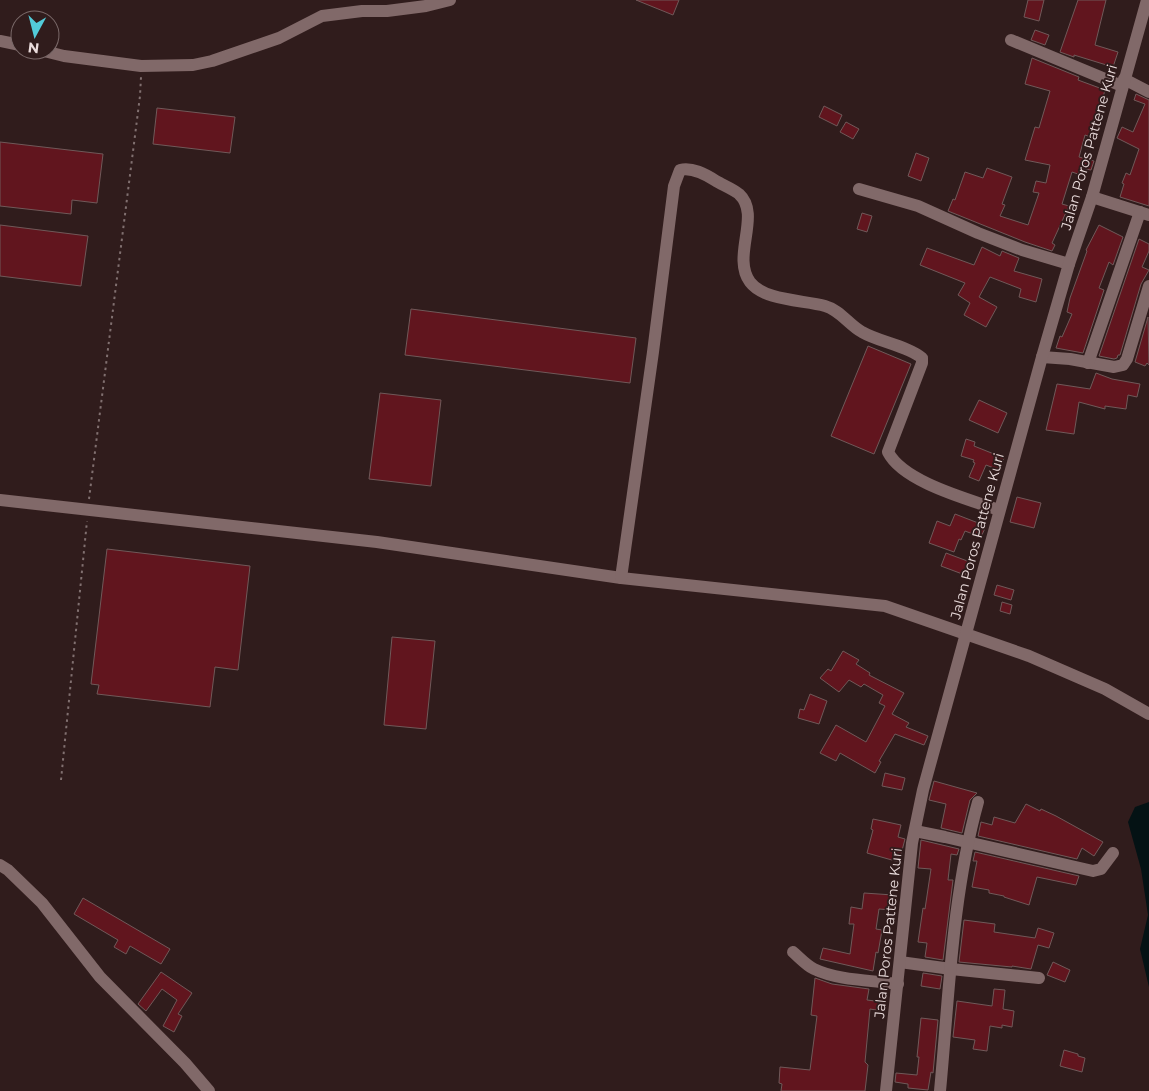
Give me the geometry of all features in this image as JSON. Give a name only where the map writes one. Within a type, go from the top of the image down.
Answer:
[{"type":"street","points":[[60,55],[141,66],[193,65],[278,38],[322,16],[362,12],[387,12],[450,0]]},
{"type":"street","name":"Jalan Poros Pattene Kuri","points":[[886,1091],[915,831],[923,790],[1042,357],[1069,264],[1092,196],[1123,83],[1146,21],[1147,0]]},
{"type":"street","points":[[1011,40],[1149,92]]},
{"type":"street","points":[[621,578],[674,186],[680,170],[688,168],[709,177],[739,194],[745,202],[748,213],[744,245],[744,270],[750,282],[758,290],[774,296],[827,306],[862,332],[922,358],[922,363],[888,452],[890,456],[912,476],[928,484],[999,510]]},
{"type":"street","points":[[859,189],[918,206],[1013,247],[1069,264]]},
{"type":"street","points":[[1088,363],[1145,214],[1092,196]]},
{"type":"street","points":[[1042,357],[1070,359],[1114,367],[1120,366],[1125,362],[1149,286]]},
{"type":"street","points":[[0,500],[377,542],[621,578],[885,606],[1029,656],[1105,689],[1149,714]]},
{"type":"street","points":[[940,1091],[962,876],[978,802]]},
{"type":"street","points":[[915,831],[1093,871],[1101,868],[1113,853]]},
{"type":"street","points":[[0,865],[8,870],[42,903],[100,977],[185,1063],[209,1091]]},
{"type":"street","points":[[793,952],[812,968],[821,972],[898,984]]},
{"type":"street","points":[[900,962],[1039,978]]},
{"type":"path","points":[[61,780],[88,511],[140,96],[141,66]]},
{"type":"shaded area","points":[[1149,802],[1149,987],[1140,949],[1148,915],[1141,869],[1128,822],[1135,807]]},
{"type":"building","points":[[636,0],[679,0],[673,15]]},
{"type":"building","points":[[1028,0],[1044,0],[1039,21],[1024,17]]},
{"type":"building","points":[[1078,0],[1106,0],[1095,45],[1118,52],[1113,67],[1060,52]]},
{"type":"building","points":[[1035,30],[1049,35],[1045,45],[1031,40]]},
{"type":"building","points":[[1032,58],[1079,77],[1078,80],[1105,90],[1091,137],[1085,135],[1079,157],[1094,161],[1091,170],[1080,168],[1078,174],[1072,172],[1062,204],[1069,206],[1052,243],[1055,245],[1052,251],[948,211],[953,199],[955,200],[965,172],[983,178],[987,168],[1012,177],[1002,204],[1005,205],[1000,216],[1028,225],[1039,193],[1033,192],[1036,181],[1046,183],[1050,165],[1025,160],[1035,127],[1039,128],[1050,91],[1025,84]]},
{"type":"building","points":[[1136,94],[1149,100],[1149,206],[1120,197],[1124,184],[1122,183],[1126,173],[1130,175],[1139,149],[1117,138],[1122,127],[1133,132],[1145,104],[1134,100]]},
{"type":"building","points":[[824,106],[842,115],[837,126],[819,117]]},
{"type":"building","points":[[157,108],[235,117],[230,153],[153,144]]},
{"type":"building","points":[[846,122],[859,129],[853,139],[840,132]]},
{"type":"building","points":[[0,142],[103,154],[97,203],[72,200],[71,214],[0,206]]},
{"type":"building","points":[[916,153],[929,158],[921,181],[908,176]]},
{"type":"building","points":[[862,213],[872,216],[867,232],[857,229]]},
{"type":"building","points":[[0,225],[88,236],[81,286],[0,276]]},
{"type":"building","points":[[1099,225],[1123,237],[1113,265],[1109,262],[1099,288],[1104,290],[1083,353],[1056,348],[1072,314],[1067,312],[1070,298],[1086,250]]},
{"type":"building","points":[[1139,239],[1149,244],[1149,251],[1142,267],[1149,270],[1141,284],[1120,355],[1114,359],[1099,356]]},
{"type":"building","points":[[982,247],[1000,256],[1002,251],[1019,258],[1014,271],[1042,279],[1036,302],[1019,297],[1021,289],[990,277],[979,297],[997,307],[986,327],[964,315],[970,303],[958,295],[965,283],[920,265],[927,248],[974,265]]},
{"type":"building","points":[[411,309],[636,338],[630,383],[405,355]]},
{"type":"building","points":[[1148,317],[1149,365],[1147,363],[1145,366],[1135,362]]},
{"type":"building","points":[[868,346],[911,364],[874,454],[831,436]]},
{"type":"building","points":[[1096,373],[1112,379],[1140,384],[1137,397],[1128,395],[1126,409],[1105,406],[1105,409],[1079,402],[1074,434],[1046,430],[1057,384],[1090,389]]},
{"type":"building","points":[[380,393],[441,400],[431,486],[369,479]]},
{"type":"building","points":[[979,400],[1007,413],[998,433],[969,420]]},
{"type":"building","points":[[966,439],[975,442],[974,446],[1004,458],[999,470],[986,465],[979,481],[969,477],[975,463],[973,462],[974,460],[961,456]]},
{"type":"building","points":[[1017,497],[1041,503],[1034,528],[1010,522]]},
{"type":"building","points":[[955,514],[986,526],[981,537],[965,531],[961,540],[959,539],[954,552],[929,543],[937,521],[950,526]]},
{"type":"building","points":[[107,549],[250,566],[238,670],[215,667],[210,707],[97,694],[99,685],[91,684]]},
{"type":"building","points":[[946,553],[970,562],[965,575],[941,566]]},
{"type":"building","points":[[997,585],[1014,590],[1011,600],[994,595]]},
{"type":"building","points":[[1002,602],[1012,605],[1010,614],[1000,611]]},
{"type":"building","points":[[392,637],[435,641],[426,729],[384,725]]},
{"type":"building","points":[[843,651],[859,660],[856,664],[870,673],[869,675],[904,693],[892,714],[909,723],[906,727],[928,736],[924,745],[895,734],[879,761],[881,762],[875,773],[840,753],[836,761],[820,753],[836,725],[866,742],[885,706],[879,703],[883,695],[864,684],[861,687],[849,680],[839,692],[820,678],[828,669],[831,671]]},
{"type":"building","points":[[810,694],[827,701],[819,724],[798,718],[800,709],[804,710]]},
{"type":"building","points":[[885,773],[905,778],[902,790],[882,786]]},
{"type":"building","points":[[934,781],[977,793],[970,800],[962,833],[941,828],[946,804],[929,800]]},
{"type":"building","points":[[1026,804],[1056,816],[1103,842],[1094,856],[1082,848],[1077,859],[978,836],[981,822],[992,825],[994,817],[1015,823]]},
{"type":"building","points":[[873,819],[901,825],[898,837],[905,839],[899,862],[867,853],[873,830],[871,829]]},
{"type":"building","points":[[921,840],[959,849],[957,855],[951,854],[948,880],[953,880],[943,960],[925,957],[927,943],[918,942],[931,869],[918,868]]},
{"type":"building","points":[[975,852],[1079,876],[1076,885],[1037,877],[1029,905],[989,893],[989,890],[972,887],[977,861],[973,861]]},
{"type":"building","points":[[864,893],[893,895],[892,910],[879,909],[876,929],[882,930],[873,971],[820,959],[823,948],[850,954],[854,924],[849,924],[851,907],[862,909]]},
{"type":"building","points":[[83,898],[170,949],[161,964],[130,946],[126,954],[114,947],[118,940],[74,914]]},
{"type":"building","points":[[964,920],[995,924],[994,932],[1035,938],[1038,928],[1054,933],[1049,948],[1038,945],[1031,969],[959,962]]},
{"type":"building","points":[[1053,962],[1070,970],[1065,982],[1047,975]]},
{"type":"building","points":[[161,972],[192,993],[178,1014],[182,1016],[174,1032],[163,1026],[177,1000],[162,989],[146,1011],[138,1004]]},
{"type":"building","points":[[923,973],[942,976],[940,989],[921,986]]},
{"type":"building","points":[[815,978],[832,984],[869,989],[867,1000],[883,1002],[882,1011],[870,1009],[865,1062],[868,1065],[865,1091],[781,1091],[782,1084],[779,1083],[780,1067],[810,1070],[817,1016],[811,1015]]},
{"type":"building","points":[[994,989],[1005,990],[1003,1009],[1014,1011],[1012,1027],[1002,1025],[1002,1028],[990,1026],[987,1051],[973,1049],[975,1040],[953,1037],[957,1001],[992,1006]]},
{"type":"building","points":[[921,1018],[938,1020],[933,1073],[931,1072],[928,1090],[908,1088],[908,1084],[895,1082],[896,1073],[917,1075]]},
{"type":"building","points":[[1064,1050],[1085,1058],[1082,1072],[1060,1066]]}]
